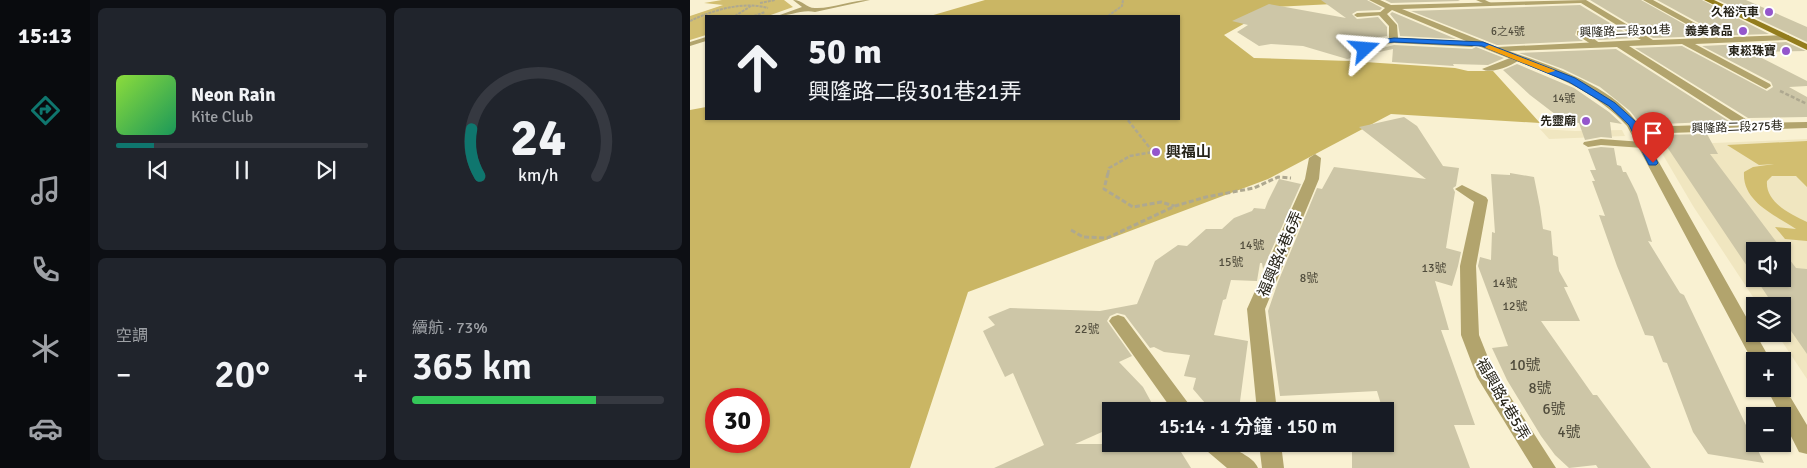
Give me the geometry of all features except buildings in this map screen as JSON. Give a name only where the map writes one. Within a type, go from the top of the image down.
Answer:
[{"type":"main road","points":[[1708,0],[1807,47]]},
{"type":"main road","points":[[1723,0],[1807,39]]},
{"type":"street","points":[[1374,0],[1589,89],[1612,105],[1633,124],[1757,352]]},
{"type":"street","points":[[1394,40],[1393,25],[1382,14],[1391,7],[1582,0],[1650,42]]},
{"type":"street","points":[[1647,0],[1693,24]]},
{"type":"street","name":"興隆路二段301巷","points":[[1495,49],[1786,37]]},
{"type":"street","points":[[1365,49],[1383,41],[1394,40],[1483,44]]},
{"type":"street","points":[[1684,41],[1766,86]]},
{"type":"street","points":[[1617,43],[1750,127]]},
{"type":"street","name":"興隆路二段275巷","points":[[1637,131],[1807,125]]},
{"type":"street","name":"福興路4巷6弄","points":[[1266,402],[1256,309],[1312,179],[1314,158]]},
{"type":"street","name":"福興路4巷5弄","points":[[1462,189],[1481,200],[1468,266],[1470,335],[1484,372],[1545,468]]},
{"type":"street","points":[[1118,321],[1177,402]]},
{"type":"street","points":[[1781,397],[1807,445]]},
{"type":"street","points":[[1222,452],[1228,458],[1248,468]]},
{"type":"street","points":[[1271,452],[1273,468]]},
{"type":"lane","points":[[796,0],[807,8],[816,10],[867,0]]},
{"type":"lane","points":[[1478,0],[1490,4]]},
{"type":"lane","points":[[783,15],[807,8]]},
{"type":"lane","points":[[1357,15],[1382,14]]},
{"type":"lane","points":[[1580,33],[1597,44]]},
{"type":"lane","points":[[690,44],[705,39]]},
{"type":"lane","points":[[1486,68],[1494,68],[1518,58]]},
{"type":"lane","points":[[1588,144],[1602,142],[1643,145]]},
{"type":"path","points":[[690,21],[722,8],[753,5],[775,0]]},
{"type":"path","points":[[1109,15],[1122,6],[1123,0]]},
{"type":"path","points":[[736,15],[753,5],[766,6],[769,9],[757,15]]},
{"type":"path","points":[[1766,86],[1790,94],[1807,104]]},
{"type":"path","points":[[1128,120],[1153,152],[1130,156],[1109,168],[1104,189],[1133,207],[1160,202],[1175,206]]},
{"type":"path","points":[[1071,230],[1083,237],[1107,238],[1175,206],[1206,197],[1254,188],[1278,177],[1312,179]]},
{"type":"shaded area","points":[[722,0],[784,0],[793,7],[771,15],[705,15],[705,35],[690,40],[690,16],[723,5],[704,3]]},
{"type":"shaded area","points":[[985,0],[1331,0],[1333,4],[1274,7],[1224,35],[1254,58],[1350,61],[1455,68],[1468,71],[1493,71],[1540,123],[1391,114],[1268,179],[968,292],[910,468],[690,468],[690,110],[705,107],[705,120],[1180,120],[1180,15],[933,15]]},
{"type":"shaded area","points":[[1540,129],[1575,131],[1622,130],[1625,136],[1549,139]]},
{"type":"shaded area","points":[[1807,139],[1807,379],[1791,355],[1791,352],[1789,352],[1782,342],[1791,342],[1791,297],[1753,297],[1746,287],[1791,287],[1791,242],[1746,242],[1746,286],[1693,206],[1656,143],[1691,146],[1690,144]]},
{"type":"shaded area","points":[[1807,141],[1807,187],[1796,176],[1772,176],[1767,181],[1767,188],[1774,201],[1786,211],[1807,222],[1807,241],[1785,239],[1775,227],[1796,229],[1770,213],[1754,200],[1748,192],[1745,182],[1744,172],[1753,167],[1774,164],[1759,165],[1727,145]]},
{"type":"slow traffic","points":[[1489,47],[1551,71]]},
{"type":"place","name":"久裕汽車","points":[[1769,12]]},
{"type":"place","name":"義美食品","points":[[1743,31]]},
{"type":"place","name":"東崧珠寶","points":[[1786,51]]},
{"type":"place","name":"先靈廟","points":[[1586,121]]},
{"type":"place","name":"興福山","points":[[1156,152]]},
{"type":"route","points":[[1365,49],[1383,41],[1394,40],[1483,44],[1572,80],[1612,105],[1633,124],[1653,163]]}]
